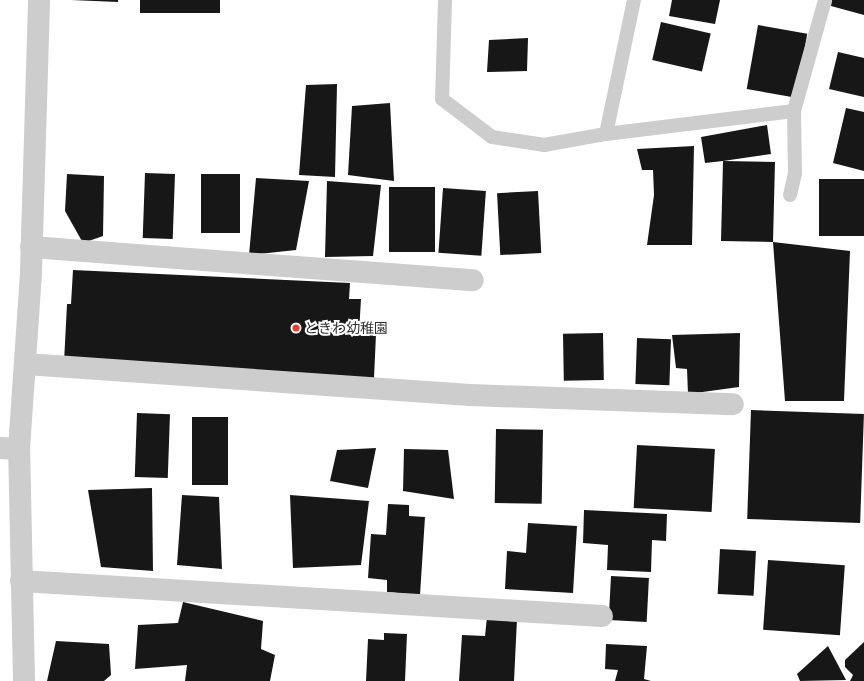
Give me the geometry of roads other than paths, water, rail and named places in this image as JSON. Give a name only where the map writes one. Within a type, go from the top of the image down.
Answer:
[{"type":"street","points":[[24,681],[21,581],[10,448],[26,364],[39,0]]},
{"type":"street","points":[[31,247],[473,280]]},
{"type":"street","points":[[26,364],[470,395],[733,404]]},
{"type":"street","points":[[21,581],[602,616]]},
{"type":"lane","points":[[445,0],[442,99],[492,137],[544,145],[606,134],[794,111]]},
{"type":"lane","points":[[606,134],[634,0]]},
{"type":"lane","points":[[790,195],[795,174],[794,111],[825,0]]},
{"type":"place","name":"ときわ幼稚園","points":[[296,328]]}]
